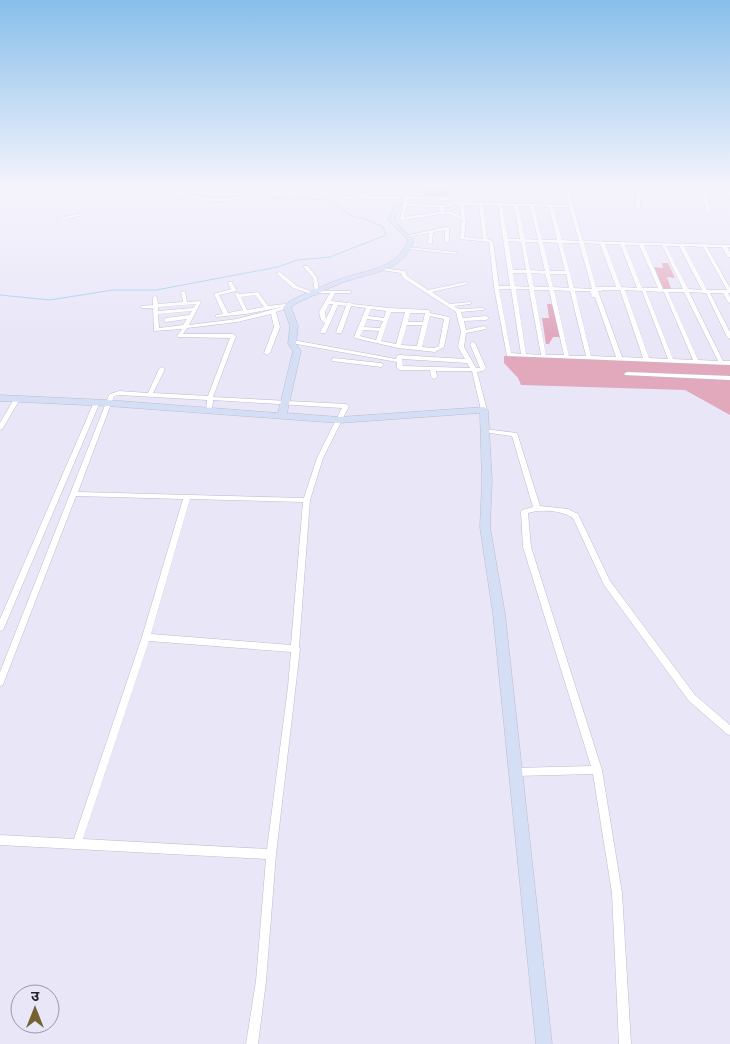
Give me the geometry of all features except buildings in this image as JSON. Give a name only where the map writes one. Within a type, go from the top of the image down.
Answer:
[{"type":"street","points":[[384,269],[409,248],[411,240],[408,237]]},
{"type":"street","points":[[430,243],[431,237]]},
{"type":"street","points":[[462,237],[491,240],[507,353],[524,356],[730,363]]},
{"type":"street","points":[[505,237],[524,356]]},
{"type":"street","points":[[522,237],[544,356]]},
{"type":"street","points":[[539,237],[567,357]]},
{"type":"street","points":[[559,237],[589,358]]},
{"type":"street","points":[[579,237],[593,289],[616,358]]},
{"type":"street","points":[[506,240],[730,246]]},
{"type":"street","points":[[602,243],[646,359]]},
{"type":"street","points":[[622,243],[670,360]]},
{"type":"street","points":[[641,244],[696,361]]},
{"type":"street","points":[[663,244],[721,362]]},
{"type":"street","points":[[682,245],[730,337]]},
{"type":"street","points":[[704,245],[728,292],[730,302]]},
{"type":"street","points":[[724,246],[730,256]]},
{"type":"street","points":[[409,248],[455,253]]},
{"type":"street","points":[[306,267],[315,276],[316,293]]},
{"type":"street","points":[[154,297],[156,330],[185,325],[228,323],[273,312],[344,280],[384,269],[403,272],[405,277],[429,290],[458,312],[462,320],[464,332],[461,347],[474,370],[484,410],[487,544],[499,614],[539,977],[544,1044]]},
{"type":"street","points":[[510,271],[568,273]]},
{"type":"street","points":[[278,273],[294,286],[316,293],[350,292]]},
{"type":"street","points":[[230,283],[246,312]]},
{"type":"street","points":[[429,290],[465,283]]},
{"type":"street","points":[[496,286],[728,292]]},
{"type":"street","points":[[226,315],[216,294],[234,290]]},
{"type":"street","points":[[183,292],[185,302]]},
{"type":"street","points":[[327,322],[324,320],[322,312],[333,292]]},
{"type":"street","points":[[238,296],[256,293],[266,307]]},
{"type":"street","points":[[169,294],[169,304]]},
{"type":"street","points":[[142,307],[199,302],[193,309],[180,336],[233,336],[210,398],[209,411]]},
{"type":"street","points":[[327,302],[350,303],[408,312],[428,312],[428,314],[447,318],[441,347],[435,350],[398,346],[357,337],[369,306]]},
{"type":"street","points":[[323,332],[336,303]]},
{"type":"street","points":[[339,332],[350,303]]},
{"type":"street","points":[[451,305],[470,303]]},
{"type":"street","points":[[218,316],[266,307],[287,306]]},
{"type":"street","points":[[282,416],[297,351],[292,342],[294,326],[287,306]]},
{"type":"street","points":[[155,313],[193,309]]},
{"type":"street","points":[[458,312],[483,309]]},
{"type":"street","points":[[378,342],[389,310]]},
{"type":"street","points":[[267,353],[272,345],[277,327],[273,312]]},
{"type":"street","points":[[398,346],[408,312]]},
{"type":"street","points":[[419,348],[428,314]]},
{"type":"street","points":[[166,320],[190,317]]},
{"type":"street","points":[[365,317],[385,320]]},
{"type":"street","points":[[462,320],[486,318]]},
{"type":"street","points":[[404,323],[425,324]]},
{"type":"street","points":[[361,328],[382,330]]},
{"type":"street","points":[[464,332],[484,328]]},
{"type":"street","points":[[292,342],[399,361]]},
{"type":"street","points":[[468,361],[399,357],[400,368],[481,370],[483,368],[473,344]]},
{"type":"street","points":[[378,372],[382,357]]},
{"type":"street","points":[[334,360],[381,365]]},
{"type":"street","points":[[150,394],[162,369]]},
{"type":"street","points":[[433,369],[434,378]]},
{"type":"street","points":[[627,374],[730,378]]},
{"type":"street","points":[[0,682],[74,494],[107,403],[112,395],[119,393],[150,394],[285,404],[346,406],[320,458],[307,500],[296,649],[272,854],[261,981],[252,1044]]},
{"type":"street","points":[[0,398],[97,402],[338,420],[484,410]]},
{"type":"street","points":[[0,428],[17,399]]},
{"type":"street","points":[[0,628],[97,402]]},
{"type":"street","points":[[308,418],[313,405]]},
{"type":"street","points":[[485,431],[515,434],[537,508]]},
{"type":"street","points":[[74,494],[307,500]]},
{"type":"street","points":[[77,844],[146,637],[187,497]]},
{"type":"street","points":[[625,1044],[617,893],[597,770],[527,547],[524,512],[537,508],[568,512],[576,516],[607,583],[692,698],[730,731]]},
{"type":"street","points":[[146,637],[296,649]]},
{"type":"street","points":[[515,772],[597,770]]},
{"type":"street","points":[[0,840],[272,854]]},
{"type":"shaded area","points":[[662,263],[668,263],[675,278],[667,277],[671,289],[663,289],[654,267],[663,268]]},
{"type":"shaded area","points":[[547,304],[554,304],[562,337],[553,337],[549,344],[546,344],[542,318],[549,318]]},
{"type":"shaded area","points":[[504,356],[730,363],[730,415],[685,390],[521,385],[518,378],[504,363]]},
{"type":"waterway","points":[[0,295],[50,300],[113,290],[156,290],[278,267],[297,260],[330,257],[382,237]]}]
